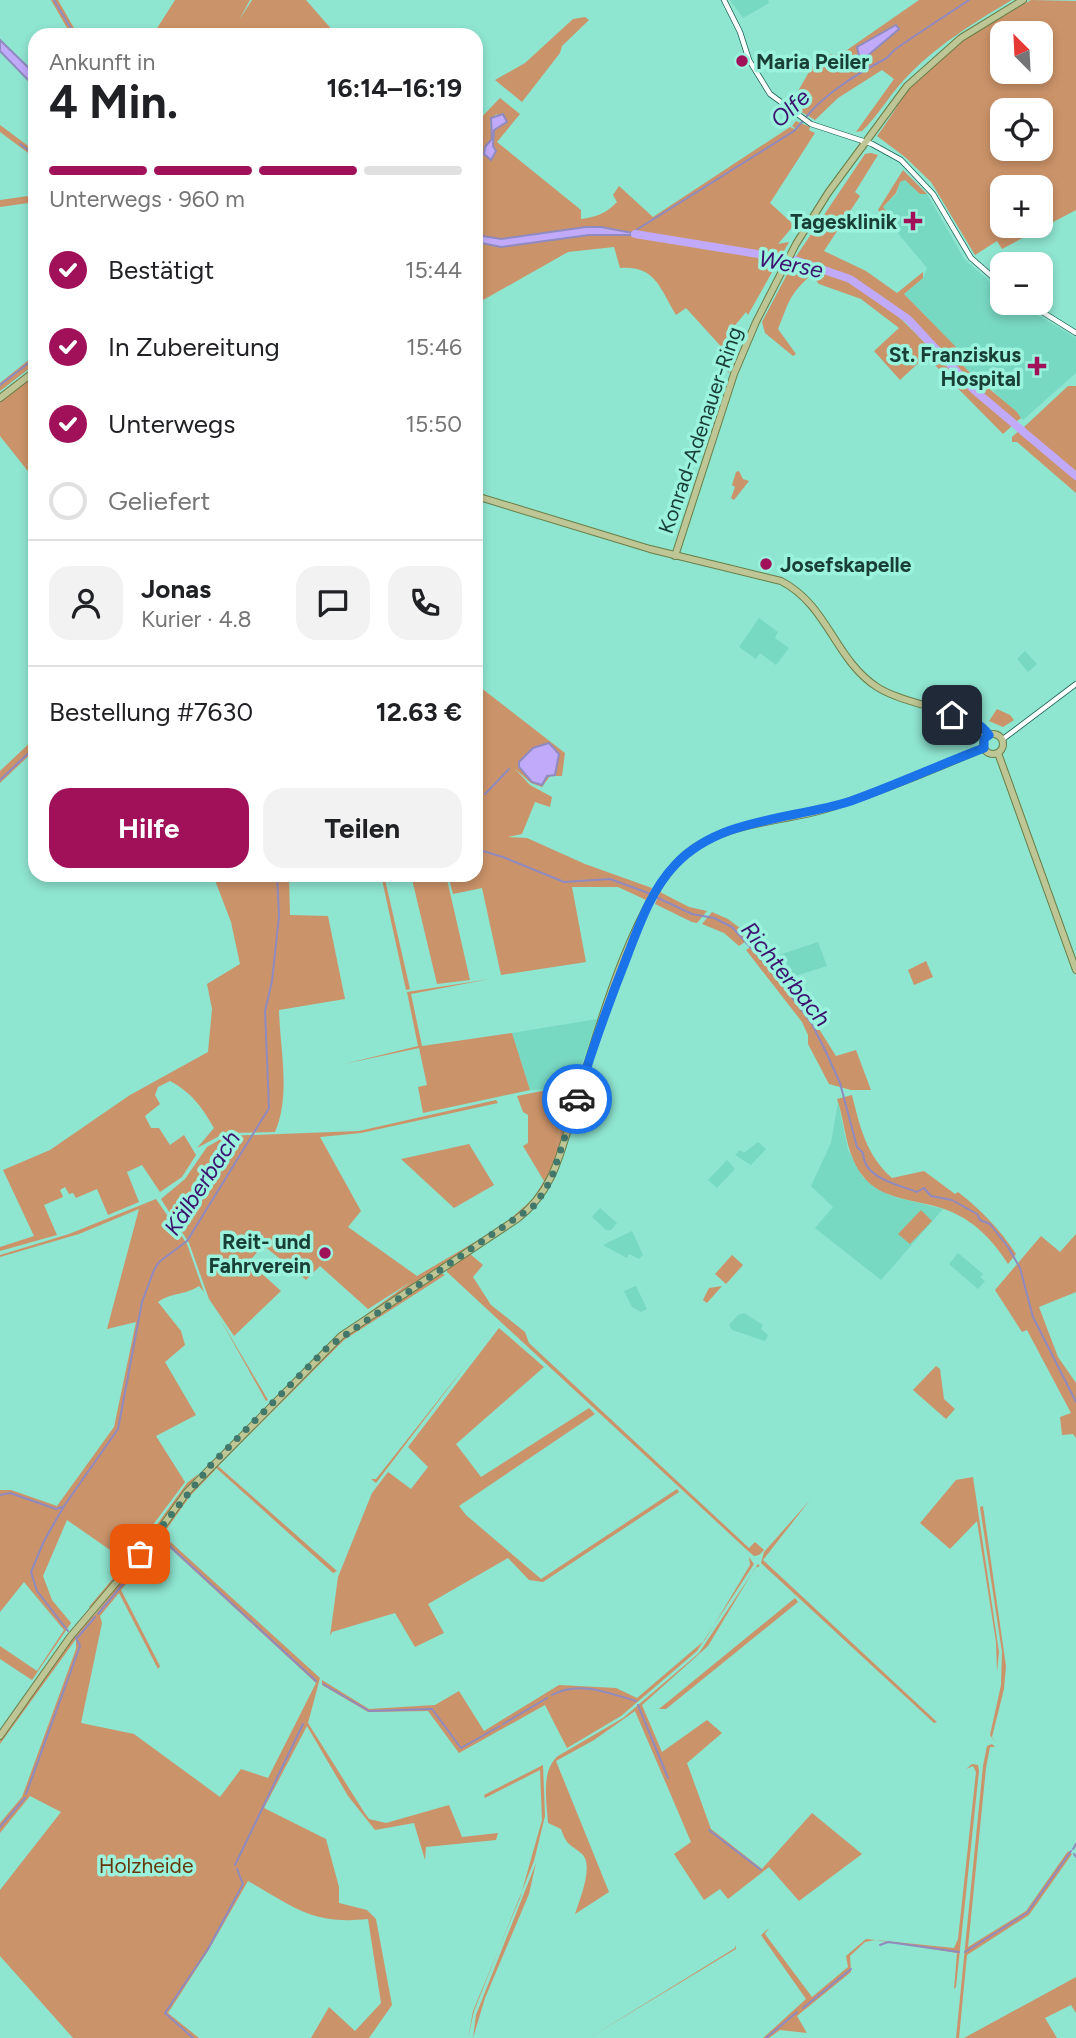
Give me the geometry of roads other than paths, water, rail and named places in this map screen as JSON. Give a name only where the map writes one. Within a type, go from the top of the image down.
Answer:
[{"type":"main road","name":"Konrad-Adenauer-Ring","points":[[676,556],[734,374],[792,251],[865,141],[907,86],[928,65],[974,29],[1023,0]]},
{"type":"main road","points":[[0,398],[28,376]]},
{"type":"main road","points":[[483,498],[676,556],[751,572],[789,585],[819,612],[851,663],[874,685],[908,702],[979,723],[989,735]]},
{"type":"main road","points":[[989,735],[998,735],[1003,740],[1003,746],[998,753],[991,754],[984,748],[984,739],[989,735]]},
{"type":"main road","points":[[0,1736],[70,1637],[154,1538],[187,1492],[316,1359],[341,1336],[517,1219],[539,1200],[558,1162],[608,1000],[653,896],[680,859],[716,835],[851,800],[984,748]]},
{"type":"main road","points":[[998,753],[1076,970]]},
{"type":"street","points":[[724,0],[757,76],[776,100],[804,120],[865,141],[901,160],[939,202],[968,254],[990,274]]},
{"type":"street","points":[[1047,315],[1076,333]]},
{"type":"street","points":[[1003,740],[1076,684]]},
{"type":"waterway","points":[[54,0],[71,28]]},
{"type":"waterway","name":"Olfe","points":[[806,117],[843,84],[886,58],[895,49],[969,0]]},
{"type":"waterway","name":"Olfe","points":[[633,232],[794,131],[803,121]]},
{"type":"waterway","points":[[20,144],[28,150]]},
{"type":"waterway","name":"Werse","points":[[635,234],[795,260],[850,279],[908,319],[974,390],[1076,476]]},
{"type":"waterway","points":[[0,385],[28,363]]},
{"type":"waterway","points":[[0,780],[28,754]]},
{"type":"waterway","points":[[485,794],[509,769]]},
{"type":"waterway","name":"Richterbach","points":[[483,851],[564,882],[610,879],[651,894]]},
{"type":"waterway","name":"Kälberbach","points":[[68,1631],[37,1591],[31,1572],[44,1541],[64,1506],[118,1429],[142,1302],[154,1270],[159,1262],[187,1241],[269,1108],[265,1011],[272,981],[279,916],[277,882]]},
{"type":"waterway","name":"Richterbach","points":[[656,897],[692,914],[714,918],[732,927],[772,971],[812,1024],[840,1083],[857,1147],[875,1175],[917,1192],[924,1188],[931,1196],[952,1200],[990,1224],[1020,1268],[1033,1317],[1076,1402]]},
{"type":"waterway","points":[[0,1495],[10,1493],[56,1509],[62,1507]]},
{"type":"waterway","points":[[160,1540],[316,1681]]},
{"type":"waterway","points":[[98,1614],[157,1543]]},
{"type":"waterway","points":[[78,1637],[95,1617]]},
{"type":"waterway","name":"Kälberbach","points":[[26,1794],[80,1646],[75,1636]]},
{"type":"waterway","points":[[323,1684],[369,1711],[432,1709],[461,1748],[500,1726]]},
{"type":"waterway","points":[[552,1695],[572,1688],[583,1688],[636,1701]]},
{"type":"waterway","points":[[503,1724],[547,1698]]},
{"type":"waterway","points":[[638,1705],[668,1778]]},
{"type":"waterway","points":[[235,1865],[303,1724]]},
{"type":"waterway","name":"Kälberbach","points":[[0,1827],[25,1798]]},
{"type":"waterway","points":[[709,1830],[761,1870]]},
{"type":"waterway","points":[[1073,1849],[1076,1844]]},
{"type":"waterway","points":[[965,1952],[1027,1913],[1071,1851]]},
{"type":"waterway","points":[[193,2038],[165,2013],[208,1949],[243,1884],[237,1869]]},
{"type":"waterway","points":[[880,1945],[888,1942],[959,1952]]},
{"type":"waterway","points":[[803,2008],[851,1969]]},
{"type":"waterway","points":[[766,2038],[797,2012]]},
{"type":"place","name":"Maria Peiler","points":[[742,61]]},
{"type":"place","name":"Tagesklinik","points":[[913,221]]},
{"type":"place","name":"St. Franziskus Hospital","points":[[1037,366]]},
{"type":"place","name":"Josefskapelle","points":[[766,564]]},
{"type":"place","name":"Reit- und Fahrverein","points":[[325,1253]]},
{"type":"park label","name":"Holzheide","points":[[146,1865]]}]
